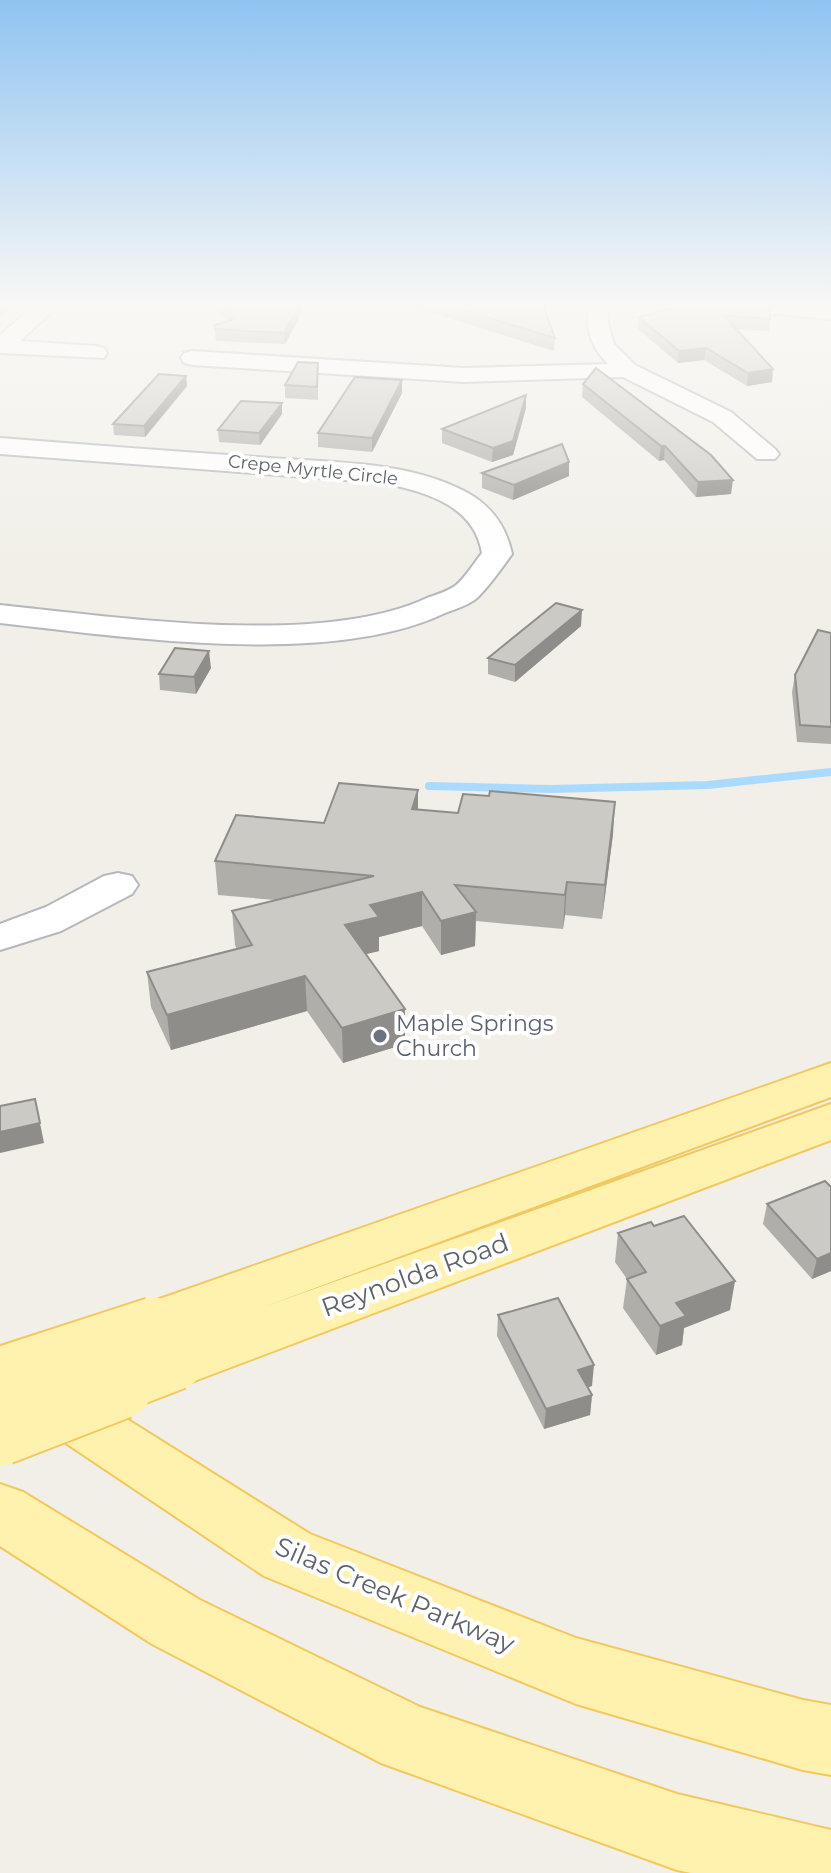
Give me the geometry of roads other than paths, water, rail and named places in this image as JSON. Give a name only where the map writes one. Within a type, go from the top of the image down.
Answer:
[{"type":"main road","name":"Reynolda Road","points":[[0,1431],[165,1343],[831,1079]]},
{"type":"main road","name":"Reynolda Road","points":[[0,1374],[165,1343],[831,1121]]},
{"type":"main road","name":"Silas Creek Parkway","points":[[0,1361],[33,1390],[287,1555],[576,1671],[803,1735],[831,1740]]},
{"type":"main road","points":[[0,1512],[176,1622],[406,1738],[677,1832],[831,1868]]},
{"type":"street","points":[[668,390],[722,417],[766,454]]},
{"type":"street","name":"Crepe Myrtle Circle","points":[[0,446],[385,475],[434,488],[467,504],[491,527],[497,554],[484,577],[451,602],[396,620],[340,631],[270,636],[0,614]]},
{"type":"street","points":[[0,937],[42,925],[80,908],[118,885]]},
{"type":"waterway","points":[[429,786],[551,789],[708,785],[831,772]]},
{"type":"place","name":"Maple Springs Church","points":[[380,1036]]}]
